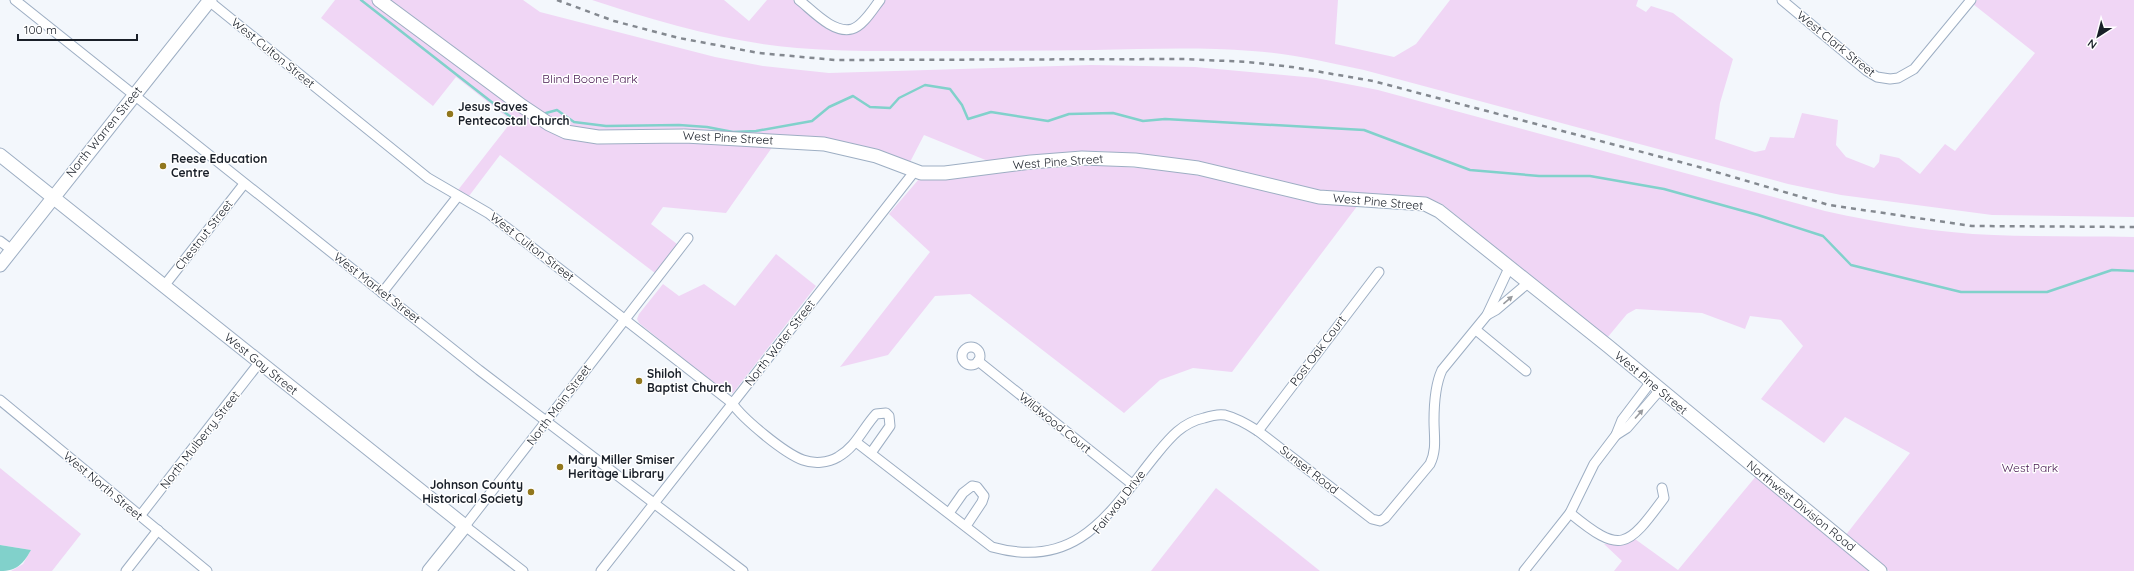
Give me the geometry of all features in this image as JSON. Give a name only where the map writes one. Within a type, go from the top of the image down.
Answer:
[{"type":"street","name":"West Market Street","points":[[15,0],[382,293],[547,422],[655,502],[743,571]]},
{"type":"street","name":"West Pine Street","points":[[379,0],[522,106],[566,132],[598,137],[685,136],[824,144],[876,156],[914,172],[945,173],[1031,162],[1082,158],[1136,160],[1198,168],[1319,197],[1425,204],[1439,211],[1608,346],[1721,442]]},
{"type":"street","points":[[799,0],[837,28],[853,29],[868,15],[880,0]]},
{"type":"street","name":"West Clark Street","points":[[1782,0],[1867,71],[1883,79],[1898,78],[1914,69],[1971,0]]},
{"type":"street","name":"North Warren Street","points":[[0,265],[134,94],[210,1]]},
{"type":"street","name":"West Culton Street","points":[[210,1],[416,168],[442,187],[488,213],[732,403],[739,412],[787,451],[803,460],[825,462],[838,457],[856,442],[876,414],[886,413],[889,416],[890,426],[871,454]]},
{"type":"street","name":"West Gay Street","points":[[0,155],[259,363],[523,571]]},
{"type":"street","name":"North Water Street","points":[[601,571],[914,172]]},
{"type":"street","name":"Chestnut Street","points":[[164,286],[244,184]]},
{"type":"street","points":[[382,293],[458,196]]},
{"type":"street","name":"North Main Street","points":[[429,571],[547,422],[579,378],[626,320],[688,238]]},
{"type":"street","points":[[0,241],[12,250]]},
{"type":"street","points":[[1487,315],[1509,268]]},
{"type":"street","name":"Post Oak Court","points":[[1258,431],[1379,272]]},
{"type":"street","points":[[1487,315],[1496,310],[1528,283]]},
{"type":"street","name":"Sunset Road","points":[[1258,431],[1372,519],[1380,521],[1385,518],[1430,464],[1434,455],[1434,419],[1439,377],[1442,370],[1487,315]]},
{"type":"street","points":[[1476,330],[1526,371]]},
{"type":"street","name":"Wildwood Court","points":[[978,361],[1132,484]]},
{"type":"street","name":"North Mulberry Street","points":[[140,516],[259,363]]},
{"type":"street","points":[[1524,571],[1570,514],[1594,464],[1616,435],[1627,428],[1655,387]]},
{"type":"street","name":"West North Street","points":[[0,400],[207,571]]},
{"type":"street","name":"Fairway Drive","points":[[856,442],[992,547],[1007,554],[1025,559],[1049,558],[1078,548],[1090,539],[1170,437],[1182,427],[1195,420],[1224,415],[1242,421],[1258,431]]},
{"type":"street","name":"Northwest Division Road","points":[[1721,442],[1880,571]]},
{"type":"street","points":[[949,514],[966,489],[972,486],[977,487],[984,496],[982,502],[966,526]]},
{"type":"street","points":[[1570,514],[1600,536],[1614,541],[1622,540],[1630,537],[1644,526],[1664,498],[1662,488]]},
{"type":"street","points":[[126,571],[158,530]]},
{"type":"green space","points":[[335,0],[372,0],[538,122],[651,140],[773,146],[726,213],[663,207],[651,224],[677,244],[655,273],[500,155],[469,196],[458,190],[512,121],[456,77],[433,106],[321,18]]},
{"type":"green space","points":[[389,0],[523,0],[540,12],[715,57],[763,66],[829,73],[1091,65],[1195,67],[1316,78],[1378,90],[1825,211],[1867,220],[1930,230],[1973,234],[2134,237],[2134,571],[1889,571],[1845,536],[1910,453],[1845,417],[1824,443],[1761,399],[1803,346],[1781,320],[1750,316],[1745,329],[1702,313],[1636,309],[1627,314],[1607,338],[1442,204],[1430,199],[1325,191],[1172,158],[1135,154],[1097,151],[988,161],[924,135],[910,162],[877,149],[817,137],[585,131],[558,123],[508,89]]},
{"type":"green space","points":[[592,0],[724,0],[749,21],[767,0],[793,0],[822,23],[852,32],[883,0],[1338,0],[1335,44],[1394,57],[1416,44],[1450,0],[1638,0],[1636,6],[1646,12],[1651,6],[1673,13],[1733,59],[1720,103],[1715,139],[1755,152],[1765,150],[1770,137],[1794,138],[1802,113],[1838,120],[1836,145],[1846,157],[1874,168],[1879,162],[1880,154],[1899,158],[1920,174],[1945,144],[1955,151],[2035,53],[1973,4],[1977,0],[2134,0],[2134,217],[1992,215],[1841,195],[1788,184],[1364,70],[1308,58],[1266,52],[1193,49],[883,51],[797,48],[745,41],[693,30]]},
{"type":"green space","points":[[1097,165],[1168,170],[1212,178],[1313,203],[1358,205],[1232,372],[1193,368],[1160,380],[1124,413],[970,294],[935,296],[888,355],[840,367],[930,252],[889,214],[919,179],[1018,170]]},
{"type":"green space","points":[[776,254],[816,286],[733,393],[722,390],[639,323],[637,319],[639,314],[663,284],[679,296],[704,284],[735,306]]},
{"type":"green space","points":[[0,468],[81,534],[52,571],[11,571],[23,564],[31,550],[0,545]]},
{"type":"green space","points":[[1757,475],[1873,571],[1614,571],[1622,561],[1604,544],[1622,544],[1635,539],[1678,570]]},
{"type":"green space","points":[[1216,488],[1320,571],[1151,571]]},
{"type":"shaded area","points":[[0,545],[31,550],[19,566],[11,570],[0,571]]},
{"type":"waterway","points":[[361,0],[516,121],[526,118]]},
{"type":"waterway","points":[[546,113],[557,110],[574,122],[606,126],[679,125],[707,127],[733,132],[756,131],[812,121],[829,107],[853,96],[870,107],[890,108],[899,98],[925,85],[950,89],[962,105],[968,119],[991,112],[1048,121],[1069,114],[1113,113],[1143,121],[1165,119],[1364,130],[1470,170],[1539,176],[1590,176],[1664,189],[1758,215],[1823,236],[1851,265],[1961,292],[2047,292],[2112,270],[2134,271]]},
{"type":"railway","points":[[557,0],[614,21],[679,38],[759,53],[835,60],[1185,59],[1248,62],[1292,67],[1373,81],[1699,167],[1829,205],[1972,226],[2134,227]]},
{"type":"place","name":"Jesus Saves Pentecostal Church","points":[[450,114]]},
{"type":"place","name":"Reese Education Centre","points":[[163,166]]},
{"type":"place","name":"Shiloh Baptist Church","points":[[639,381]]},
{"type":"place","name":"Mary Miller Smiser Heritage Library","points":[[560,467]]},
{"type":"place","name":"Johnson County Historical Society","points":[[531,492]]},
{"type":"park label","name":"Blind Boone Park","points":[[590,79]]},
{"type":"park label","name":"West Park","points":[[2030,468]]}]
